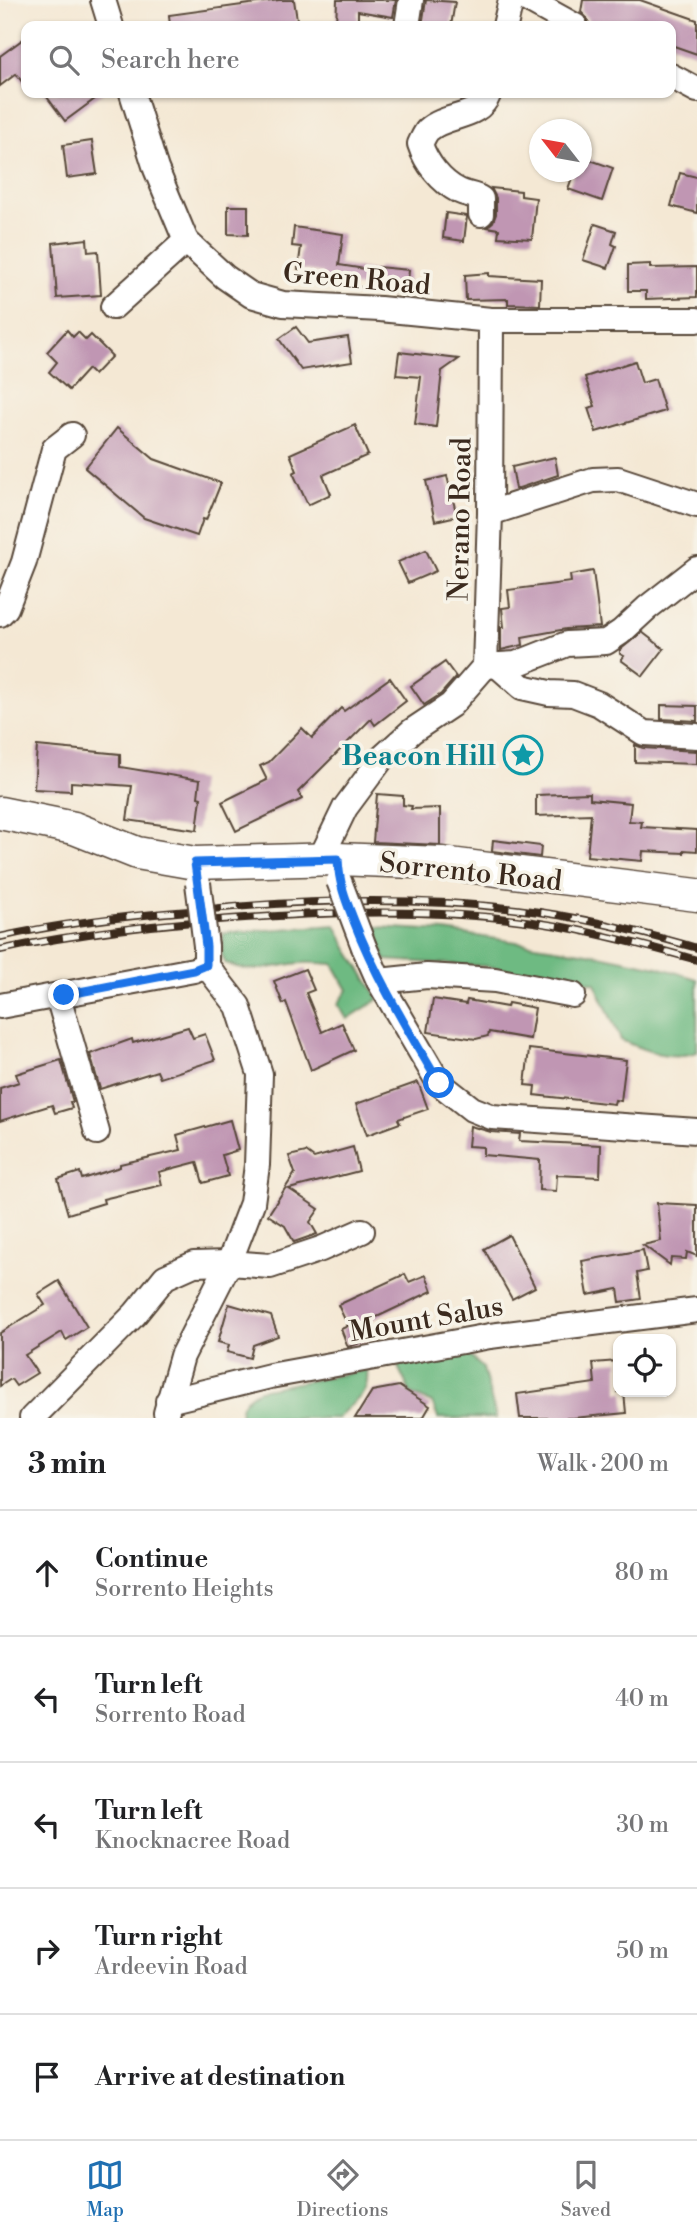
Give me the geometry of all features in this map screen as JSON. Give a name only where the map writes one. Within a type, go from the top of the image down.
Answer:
[{"type":"main road","name":"Sorrento Road","points":[[0,813],[74,828],[197,873],[442,863],[697,895]]},
{"type":"street","points":[[103,0],[109,21]]},
{"type":"street","points":[[409,21],[411,0]]},
{"type":"street","points":[[506,21],[511,0]]},
{"type":"street","points":[[528,0],[566,21]]},
{"type":"street","points":[[676,79],[697,90]]},
{"type":"street","name":"Green Road","points":[[134,98],[156,169],[186,241],[225,277],[251,295],[283,304],[380,309],[491,320]]},
{"type":"street","points":[[481,214],[481,199],[460,191],[449,183],[425,160],[420,144],[427,131],[479,108],[486,98]]},
{"type":"street","points":[[113,307],[186,241]]},
{"type":"street","points":[[491,320],[697,320]]},
{"type":"street","name":"Nerano Road","points":[[491,320],[491,665]]},
{"type":"street","points":[[0,614],[6,608],[24,562],[54,449],[72,435]]},
{"type":"street","points":[[490,513],[593,480],[618,479],[697,505]]},
{"type":"street","points":[[697,569],[606,642],[567,644],[516,664],[491,665],[451,705],[412,731],[382,758],[345,808],[332,867],[379,981],[439,1083],[472,1109],[492,1117],[697,1131]]},
{"type":"street","points":[[491,665],[522,687],[573,695],[599,704],[644,733],[697,736]]},
{"type":"street","points":[[167,1410],[182,1356],[229,1263],[252,1202],[259,1141],[260,1074],[238,1006],[206,955],[197,873]]},
{"type":"street","points":[[0,1006],[194,970],[206,955]]},
{"type":"street","points":[[379,981],[427,976],[495,980],[573,995]]},
{"type":"street","points":[[58,996],[97,1132]]},
{"type":"street","points":[[32,1418],[135,1314],[165,1277],[194,1264],[270,1266],[321,1249],[362,1231]]},
{"type":"street","name":"Mount Salus","points":[[167,1410],[270,1376],[490,1336],[697,1310]]},
{"type":"green space","points":[[336,925],[379,999],[347,1019],[338,1004],[348,990],[333,964],[307,963],[247,969],[225,963],[222,955],[223,933]]},
{"type":"green space","points":[[376,927],[445,931],[594,954],[658,967],[697,979],[697,1052],[668,1055],[621,1040],[595,983],[484,966],[385,960]]},
{"type":"green space","points":[[464,1351],[483,1368],[496,1418],[438,1418],[432,1403],[411,1394],[398,1367],[400,1358]]},
{"type":"green space","points":[[367,1370],[363,1393],[338,1418],[241,1418],[240,1413],[245,1401],[259,1390]]},
{"type":"building","points":[[294,0],[297,21],[170,21],[169,15]]},
{"type":"building","points":[[337,0],[396,0],[393,17],[358,11],[358,21],[336,21]]},
{"type":"building","points":[[426,0],[455,2],[452,21],[423,21]]},
{"type":"building","points":[[583,0],[640,0],[697,20],[697,54],[676,47],[676,21],[588,21],[581,12]]},
{"type":"building","points":[[21,41],[21,80],[16,74],[0,86],[0,56]]},
{"type":"building","points":[[48,98],[96,98],[65,121]]},
{"type":"building","points":[[92,141],[97,174],[67,178],[63,145]]},
{"type":"building","points":[[592,161],[613,168],[602,201],[568,189],[570,182],[592,182]]},
{"type":"building","points":[[680,173],[697,177],[697,213],[671,206]]},
{"type":"building","points":[[491,188],[521,191],[521,196],[536,198],[532,239],[498,237],[499,229],[487,227],[496,214],[496,198]]},
{"type":"building","points":[[228,206],[248,206],[248,235],[228,234]]},
{"type":"building","points":[[446,213],[467,216],[464,241],[443,238]]},
{"type":"building","points":[[595,224],[616,231],[612,244],[616,246],[608,268],[583,260]]},
{"type":"building","points":[[294,227],[343,234],[339,265],[378,271],[378,267],[409,270],[407,294],[322,282],[323,273],[298,269],[301,247],[292,246]]},
{"type":"building","points":[[87,239],[88,252],[98,251],[101,295],[57,298],[53,243]]},
{"type":"building","points":[[650,264],[650,268],[697,267],[697,297],[646,299],[646,291],[628,291],[628,265]]},
{"type":"building","points":[[489,273],[489,276],[541,279],[540,305],[508,304],[508,299],[466,300],[465,275]]},
{"type":"building","points":[[296,327],[308,343],[348,337],[352,362],[301,370],[279,339]]},
{"type":"building","points":[[67,330],[73,337],[78,332],[86,340],[91,335],[112,356],[94,375],[88,369],[69,390],[49,372],[57,362],[47,352]]},
{"type":"building","points":[[399,352],[459,359],[442,371],[436,427],[415,424],[421,377],[396,375]]},
{"type":"building","points":[[635,361],[642,383],[655,379],[665,411],[596,432],[588,408],[595,406],[585,377]]},
{"type":"building","points":[[355,425],[368,455],[323,475],[331,494],[308,505],[293,473],[297,471],[290,454]]},
{"type":"building","points":[[117,428],[154,459],[221,483],[197,536],[144,518],[85,468]]},
{"type":"building","points":[[555,457],[558,475],[516,489],[512,467]]},
{"type":"building","points":[[447,476],[457,516],[435,521],[426,481]]},
{"type":"building","points":[[426,550],[436,571],[408,583],[398,562]]},
{"type":"building","points":[[593,571],[600,627],[566,629],[522,637],[523,645],[501,650],[501,627],[504,627],[502,608],[510,607],[508,590],[571,582],[570,575]]},
{"type":"building","points":[[642,632],[664,649],[643,676],[621,660],[624,656],[620,654],[620,650]]},
{"type":"building","points":[[445,662],[456,677],[441,694],[424,705],[411,686]]},
{"type":"building","points":[[390,678],[406,701],[375,725],[371,719],[298,792],[302,799],[236,831],[222,802],[267,780],[260,766],[269,762],[302,728],[312,738],[341,708],[344,711]]},
{"type":"building","points":[[661,705],[697,706],[697,721],[661,719]]},
{"type":"building","points":[[635,745],[643,748],[697,751],[697,764],[635,762]]},
{"type":"building","points":[[37,746],[120,754],[120,767],[200,780],[197,830],[127,820],[132,786],[71,782],[71,791],[34,789]]},
{"type":"building","points":[[590,793],[590,799],[631,803],[629,821],[642,822],[641,827],[697,830],[697,851],[643,851],[642,861],[587,856],[591,814],[536,816],[536,795]]},
{"type":"building","points":[[377,794],[403,796],[403,805],[412,806],[411,809],[440,808],[440,845],[373,842]]},
{"type":"building","points":[[493,840],[541,846],[540,857],[492,851]]},
{"type":"building","points":[[305,969],[314,990],[306,993],[322,1032],[342,1023],[354,1050],[311,1070],[286,1002],[283,1004],[274,981]]},
{"type":"building","points":[[433,999],[466,1004],[467,1000],[507,1007],[508,1003],[535,1008],[530,1039],[489,1032],[488,1036],[476,1039],[428,1032]]},
{"type":"building","points":[[188,1027],[193,1038],[205,1034],[215,1060],[160,1078],[157,1071],[100,1089],[90,1054],[132,1039],[133,1043]]},
{"type":"building","points":[[529,1049],[626,1060],[621,1101],[615,1100],[614,1104],[534,1095],[535,1086],[525,1085]]},
{"type":"building","points":[[61,1060],[73,1102],[70,1102],[72,1108],[55,1113],[52,1105],[0,1121],[0,1088],[19,1082],[16,1074]]},
{"type":"building","points":[[418,1082],[428,1109],[398,1119],[400,1123],[367,1135],[356,1104]]},
{"type":"building","points":[[230,1120],[238,1150],[222,1155],[228,1176],[203,1183],[197,1162],[159,1172],[162,1185],[103,1199],[104,1203],[68,1214],[58,1179],[80,1172],[82,1179],[120,1167],[120,1164],[181,1150],[177,1135]]},
{"type":"building","points":[[470,1126],[491,1132],[520,1134],[519,1141],[601,1145],[600,1177],[557,1175],[556,1191],[539,1190],[540,1160],[483,1155],[483,1147],[468,1146]]},
{"type":"building","points":[[353,1147],[359,1171],[289,1189],[319,1209],[310,1222],[317,1234],[294,1242],[285,1226],[268,1215],[295,1173],[289,1156],[306,1152],[314,1158]]},
{"type":"building","points":[[657,1203],[697,1205],[697,1256],[687,1252],[686,1259],[671,1258],[670,1265],[643,1245],[661,1241]]},
{"type":"building","points":[[509,1235],[535,1287],[512,1299],[484,1249]]},
{"type":"building","points":[[643,1250],[647,1271],[637,1273],[641,1299],[620,1302],[618,1289],[588,1295],[582,1261]]},
{"type":"building","points":[[405,1274],[409,1282],[426,1275],[432,1291],[362,1324],[369,1340],[348,1347],[341,1329],[348,1326],[338,1305]]},
{"type":"building","points":[[59,1281],[87,1327],[66,1340],[62,1332],[25,1355],[37,1373],[16,1386],[11,1379],[0,1386],[0,1333],[45,1305],[38,1294]]},
{"type":"building","points":[[229,1304],[271,1316],[278,1336],[253,1345],[250,1358],[227,1352],[229,1345],[218,1342]]},
{"type":"building","points":[[613,1361],[613,1397],[624,1397],[626,1413],[573,1418],[520,1418],[517,1394],[595,1383],[593,1363]]},
{"type":"building","points":[[399,1386],[430,1406],[423,1418],[355,1418],[372,1391]]},
{"type":"railway","points":[[0,937],[70,924],[165,913],[270,904],[393,901],[475,905],[539,912],[607,925],[697,948]]},
{"type":"railway","points":[[0,950],[69,937],[173,924],[383,912],[453,914],[558,926],[697,960]]},
{"type":"place","name":"Beacon Hill","points":[[523,755]]},
{"type":"route","points":[[64,995],[194,970],[206,965],[195,863],[338,859],[339,881],[379,981],[439,1083]]}]
